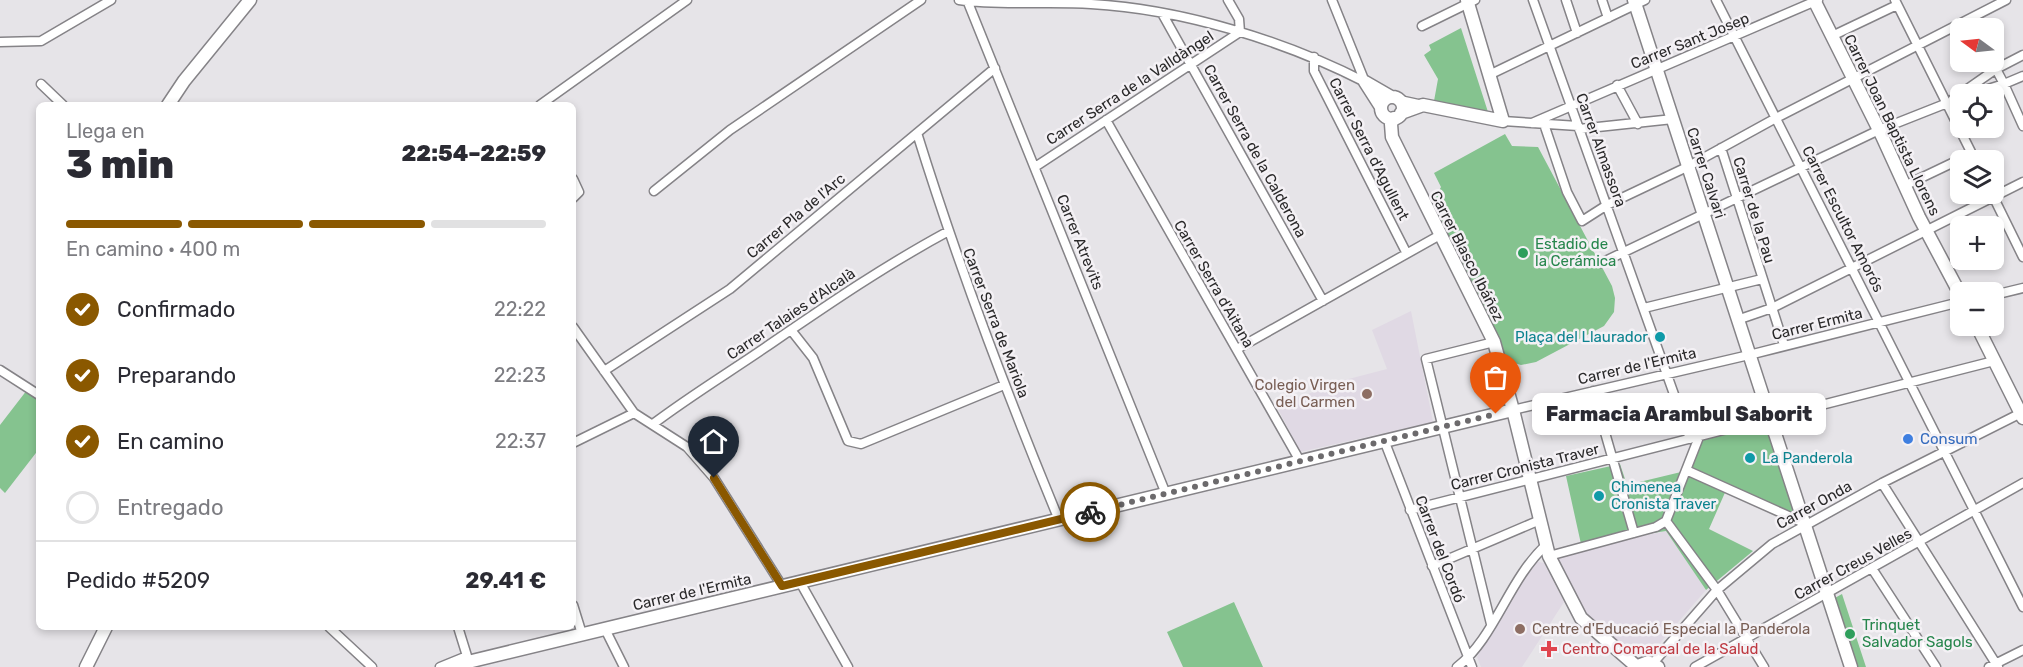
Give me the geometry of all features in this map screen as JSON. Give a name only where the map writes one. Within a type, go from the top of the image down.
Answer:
[{"type":"street","points":[[0,42],[41,41],[111,0]]},
{"type":"street","points":[[170,102],[179,87],[250,0]]},
{"type":"street","points":[[544,102],[687,0]]},
{"type":"street","points":[[654,191],[730,130],[921,0]]},
{"type":"street","points":[[965,0],[1091,4],[1135,8],[1240,32],[1314,57],[1396,99],[1503,121],[1579,128],[1672,119]]},
{"type":"street","name":"Carrer Atrevits","points":[[965,0],[995,68],[1166,494]]},
{"type":"street","points":[[1228,0],[1239,19],[1240,32]]},
{"type":"street","points":[[1332,0],[1365,82],[1385,116],[1397,116],[1423,105]]},
{"type":"street","name":"Carrer Almassora","points":[[1533,0],[1548,47],[1644,308]]},
{"type":"street","points":[[1566,0],[1577,33]]},
{"type":"street","points":[[1602,0],[1608,18]]},
{"type":"street","name":"Carrer Escultor Amorós","points":[[1716,0],[2023,607]]},
{"type":"street","name":"Carrer Sant Josep","points":[[1532,123],[1617,85],[1734,39],[1816,0]]},
{"type":"street","name":"Carrer Joan Baptista Llorens","points":[[1816,0],[1904,186],[1954,282]]},
{"type":"street","points":[[1544,124],[1567,192],[1582,221],[1607,205],[1687,167],[1776,118],[2006,0]]},
{"type":"street","points":[[1422,26],[1470,1],[1503,121]]},
{"type":"street","points":[[1489,75],[1638,2]]},
{"type":"street","name":"Carrer Calvari","points":[[1638,2],[1656,69],[1687,167],[1851,667]]},
{"type":"street","points":[[1832,36],[1896,2],[1948,102],[1970,150]]},
{"type":"street","name":"Carrer Serra de la Calderona","points":[[1163,15],[1323,301]]},
{"type":"street","name":"Carrer Serra de la Valldàngel","points":[[1035,167],[1240,32]]},
{"type":"street","points":[[2004,65],[2023,56]]},
{"type":"street","name":"Carrer Serra d'Agullent","points":[[1314,57],[1314,71],[1406,252]]},
{"type":"street","name":"Carrer Pla de l'Arc","points":[[604,371],[730,289],[995,68]]},
{"type":"street","points":[[1601,263],[1879,130],[1948,102],[1992,72]]},
{"type":"street","points":[[1998,72],[2023,126]]},
{"type":"street","points":[[2004,84],[2023,76]]},
{"type":"street","points":[[41,84],[60,102]]},
{"type":"street","points":[[1617,85],[1638,124]]},
{"type":"street","points":[[1381,107],[1383,101],[1396,99]]},
{"type":"street","points":[[1396,99],[1402,107],[1397,116]]},
{"type":"street","name":"Carrer Blasco Ibáñez","points":[[1397,116],[1391,124],[1392,137],[1494,342],[1547,551],[1581,618],[1636,666]]},
{"type":"street","name":"Carrer Serra d'Aitana","points":[[1106,120],[1300,461]]},
{"type":"street","name":"Carrer Serra de Mariola","points":[[917,133],[947,232],[1004,385],[1059,520]]},
{"type":"street","name":"Carrer de la Pau","points":[[1721,148],[1762,279]]},
{"type":"street","points":[[1904,186],[1950,167]]},
{"type":"street","points":[[2004,190],[2023,182]]},
{"type":"street","points":[[1737,320],[1772,308],[1975,204]]},
{"type":"street","points":[[1997,204],[2023,257]]},
{"type":"street","name":"Carrer Talaies d'Alcalà","points":[[653,424],[699,389],[891,262],[947,232]]},
{"type":"street","points":[[1237,349],[1406,252],[1440,235]]},
{"type":"street","points":[[1457,667],[1470,663],[1531,559],[1547,551],[1634,533],[1666,521],[1686,470],[1694,438],[1667,374],[1644,308],[1762,279],[1784,345]]},
{"type":"street","points":[[2004,293],[2023,288]]},
{"type":"street","name":"Carrer Ermita","points":[[1749,355],[1950,305]]},
{"type":"street","points":[[791,330],[813,358],[848,441],[861,444],[1004,385]]},
{"type":"street","points":[[576,331],[634,413],[687,447],[714,478],[782,586]]},
{"type":"street","points":[[1982,336],[2022,415]]},
{"type":"street","points":[[1491,624],[1426,359],[1494,342]]},
{"type":"street","name":"Carrer de l'Ermita","points":[[447,667],[1384,440],[1749,355]]},
{"type":"street","name":"Carrer Cronista Traver","points":[[1410,510],[1995,361]]},
{"type":"street","points":[[0,370],[36,392]]},
{"type":"street","points":[[1593,391],[1634,533]]},
{"type":"street","points":[[576,442],[634,413]]},
{"type":"street","name":"Carrer Onda","points":[[1656,665],[1718,590],[1772,544],[1804,524],[1882,483],[2022,415]]},
{"type":"street","name":"Carrer del Cordó","points":[[1384,440],[1470,663]]},
{"type":"street","points":[[1686,470],[1804,524]]},
{"type":"street","points":[[1882,483],[1994,666],[2023,650]]},
{"type":"street","name":"Carrer Creus Velles","points":[[1695,667],[1873,570],[2023,483]]},
{"type":"street","points":[[1432,566],[1540,520]]},
{"type":"street","points":[[1666,521],[1718,590],[1764,667]]},
{"type":"street","points":[[1873,570],[1936,667]]},
{"type":"street","points":[[800,582],[848,667]]},
{"type":"street","points":[[576,614],[582,634]]},
{"type":"street","points":[[605,628],[624,667]]},
{"type":"street","points":[[86,667],[104,630]]},
{"type":"street","points":[[332,630],[372,667]]},
{"type":"street","points":[[440,667],[466,656],[459,630]]},
{"type":"street","points":[[1636,666],[1648,662],[1656,665]]},
{"type":"shaded area","name":"Colegio Virgen del Carmen","points":[[1411,311],[1433,422],[1300,452],[1277,407],[1337,382],[1387,369],[1372,330]]},
{"type":"shaded area","points":[[1666,531],[1706,590],[1655,649],[1643,654],[1629,651],[1584,614],[1555,556]]},
{"type":"shaded area","name":"Centre d'Educació Especial la Panderola","points":[[1534,561],[1544,563],[1564,602],[1522,667],[1481,667],[1477,657]]},
{"type":"green space","points":[[1461,28],[1488,112],[1434,101],[1438,79],[1424,55],[1431,50],[1429,45]]},
{"type":"green space","name":"Estadio de la Cerámica","points":[[1505,134],[1512,146],[1538,147],[1612,286],[1615,298],[1614,312],[1604,326],[1536,362],[1521,365],[1508,361],[1499,351],[1429,209],[1441,187],[1434,173]]},
{"type":"green space","points":[[27,390],[36,396],[36,453],[5,493],[0,488],[0,425]]},
{"type":"green space","points":[[1768,423],[1800,521],[1727,488],[1709,529],[1753,551],[1706,590],[1666,531],[1581,544],[1566,476],[1620,464],[1627,485],[1681,472],[1699,437]]},
{"type":"green space","name":"Trinquet Salvador Sagols","points":[[1842,594],[1866,667],[1856,667],[1833,599]]},
{"type":"green space","points":[[1234,602],[1263,667],[1183,667],[1167,632]]},
{"type":"way so far","points":[[1090,512],[1496,414]]},
{"type":"place","name":"Estadio de la Cerámica","points":[[1523,253]]},
{"type":"place","name":"Plaça del Llaurador","points":[[1660,337]]},
{"type":"place","name":"Colegio Virgen del Carmen","points":[[1367,394]]},
{"type":"place","name":"Farmacia Arambul Saborit","points":[[1496,414]]},
{"type":"place","name":"Consum","points":[[1908,439]]},
{"type":"place","name":"La Panderola","points":[[1750,458]]},
{"type":"place","name":"Chimenea Cronista Traver","points":[[1599,496]]},
{"type":"place","name":"Centre d'Educació Especial la Panderola","points":[[1520,629]]},
{"type":"place","name":"Trinquet Salvador Sagols","points":[[1850,634]]},
{"type":"place","name":"Centro Comarcal de la Salud","points":[[1549,649]]},
{"type":"route","points":[[714,478],[782,586],[1090,512]]}]
